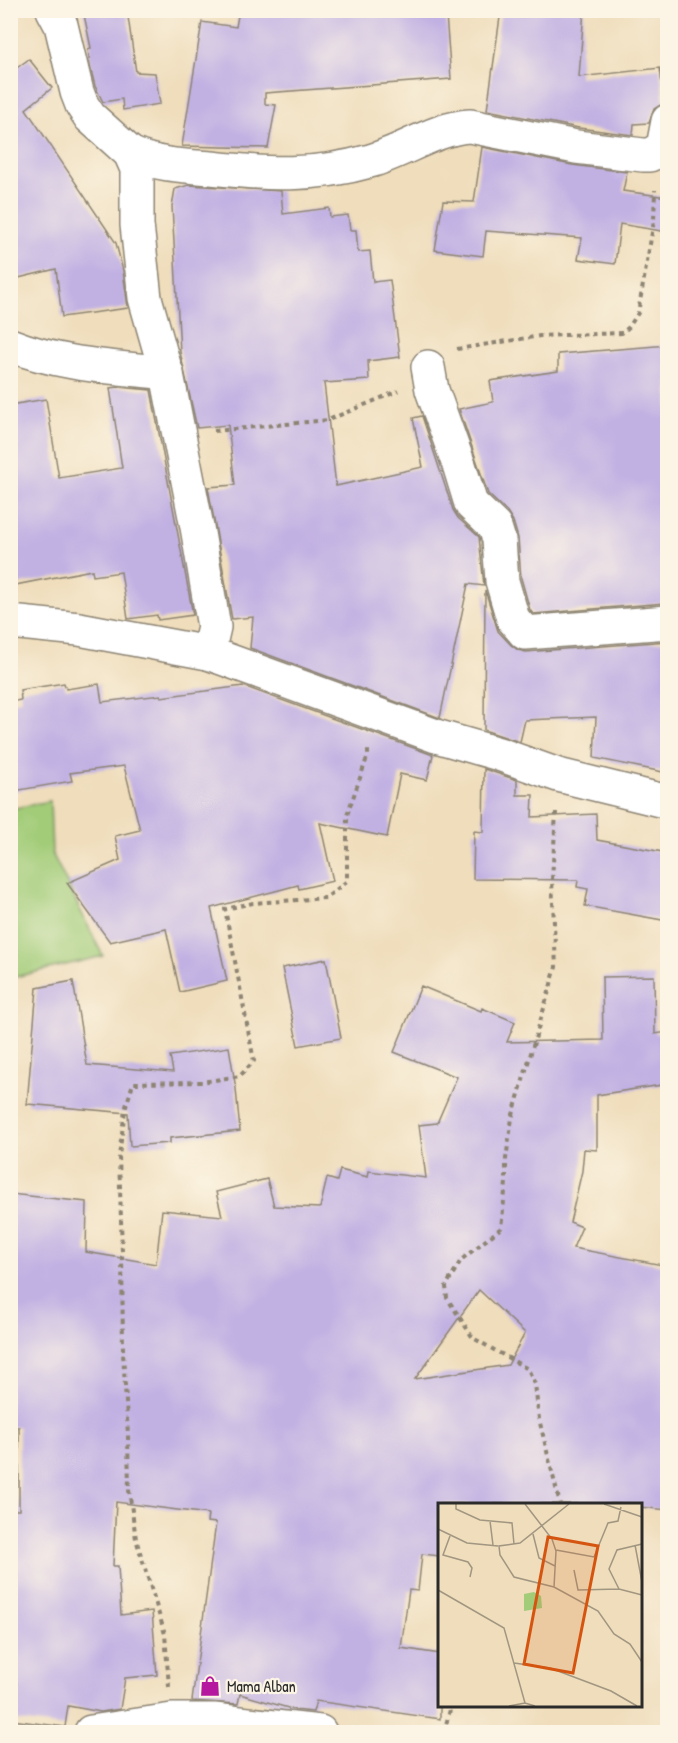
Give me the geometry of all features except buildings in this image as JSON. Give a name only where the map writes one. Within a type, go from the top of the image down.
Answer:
[{"type":"street","points":[[53,10],[61,25],[82,105],[90,117],[130,153],[135,161],[138,176],[137,225],[145,298],[167,373],[214,627],[208,652]]},
{"type":"street","points":[[130,153],[148,161],[281,174],[329,171],[372,161],[444,132],[470,126],[530,139],[642,155],[650,155],[663,136]]},
{"type":"street","points":[[10,345],[55,358],[167,373]]},
{"type":"street","points":[[428,367],[432,390],[471,504],[495,527],[499,540],[502,581],[513,619],[525,633],[668,622]]},
{"type":"street","points":[[10,622],[79,628],[208,652],[436,736],[499,754],[558,775],[668,802]]},
{"type":"street","points":[[91,1732],[172,1720],[214,1720],[320,1732]]},
{"type":"path","points":[[180,436],[328,420],[398,391],[438,356],[461,347],[540,336],[622,333],[638,313],[654,221],[655,173],[663,136]]},
{"type":"path","points":[[172,1720],[165,1634],[135,1539],[129,1490],[123,1353],[119,1156],[125,1110],[133,1083],[202,1082],[240,1076],[254,1061],[225,909],[253,903],[326,898],[347,881],[347,815],[368,755],[367,712]]},
{"type":"path","points":[[558,775],[552,880],[556,967],[512,1118],[506,1159],[501,1228],[461,1260],[446,1286],[447,1298],[473,1338],[528,1369],[535,1383],[539,1419],[560,1503]]},
{"type":"path","points":[[444,1732],[451,1707]]},
{"type":"green space","points":[[50,801],[52,853],[103,956],[11,978],[10,804],[16,808]]},
{"type":"place","name":"Mama Alban","points":[[210,1686]]}]
